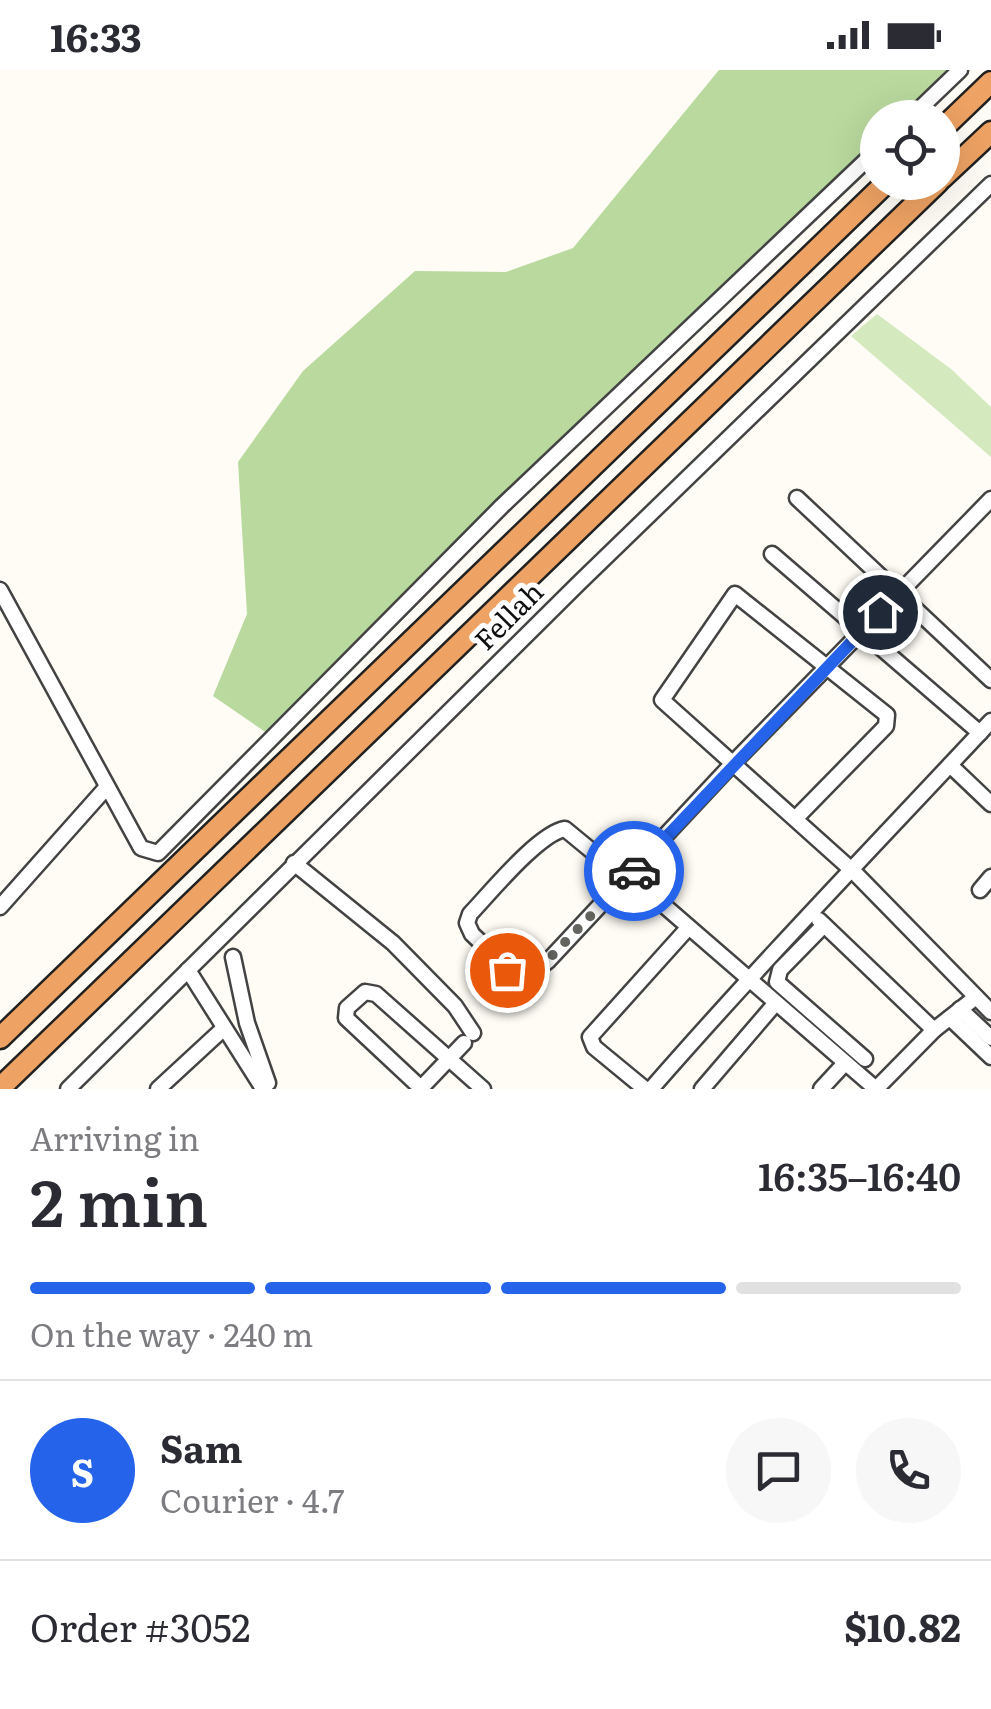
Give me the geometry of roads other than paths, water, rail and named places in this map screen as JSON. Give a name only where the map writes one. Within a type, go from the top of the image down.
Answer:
[{"type":"highway","points":[[960,112],[991,82]]},
{"type":"highway","points":[[960,161],[991,132]]},
{"type":"highway","points":[[0,1038],[868,200]]},
{"type":"highway","points":[[0,1088],[919,200]]},
{"type":"street","points":[[929,100],[960,70]]},
{"type":"street","points":[[0,590],[105,789],[141,848],[149,854],[161,851],[261,744],[502,506],[860,166]]},
{"type":"street","name":"Fellah","points":[[68,1089],[294,863],[991,184]]},
{"type":"street","points":[[796,498],[991,680]]},
{"type":"street","points":[[976,997],[934,1030],[876,1089],[630,876],[560,829],[470,914],[468,928],[515,976],[532,974],[630,876],[735,760],[991,499]]},
{"type":"street","points":[[772,554],[980,734]]},
{"type":"street","points":[[796,818],[887,723],[884,712],[743,597],[731,596],[662,699],[735,760],[796,818],[854,872],[991,1012]]},
{"type":"street","points":[[688,928],[590,1037],[594,1047],[648,1089],[991,721]]},
{"type":"street","points":[[950,765],[991,804]]},
{"type":"street","points":[[0,907],[105,789]]},
{"type":"street","points":[[294,863],[393,943],[456,1006],[469,1038],[448,1060],[422,1088],[348,1021],[345,1012],[351,1003],[372,992],[448,1060],[483,1089]]},
{"type":"street","points":[[980,890],[991,877]]},
{"type":"street","points":[[812,913],[934,1030]]},
{"type":"street","points":[[824,925],[780,970],[777,982],[864,1059]]},
{"type":"street","points":[[233,957],[263,1086]]},
{"type":"street","points":[[188,970],[263,1086],[282,1089]]},
{"type":"street","points":[[702,1089],[774,1004]]},
{"type":"street","points":[[955,1014],[991,1038]]},
{"type":"street","points":[[955,1014],[991,1058]]},
{"type":"street","points":[[158,1089],[223,1029]]},
{"type":"street","points":[[821,1089],[844,1063]]}]
